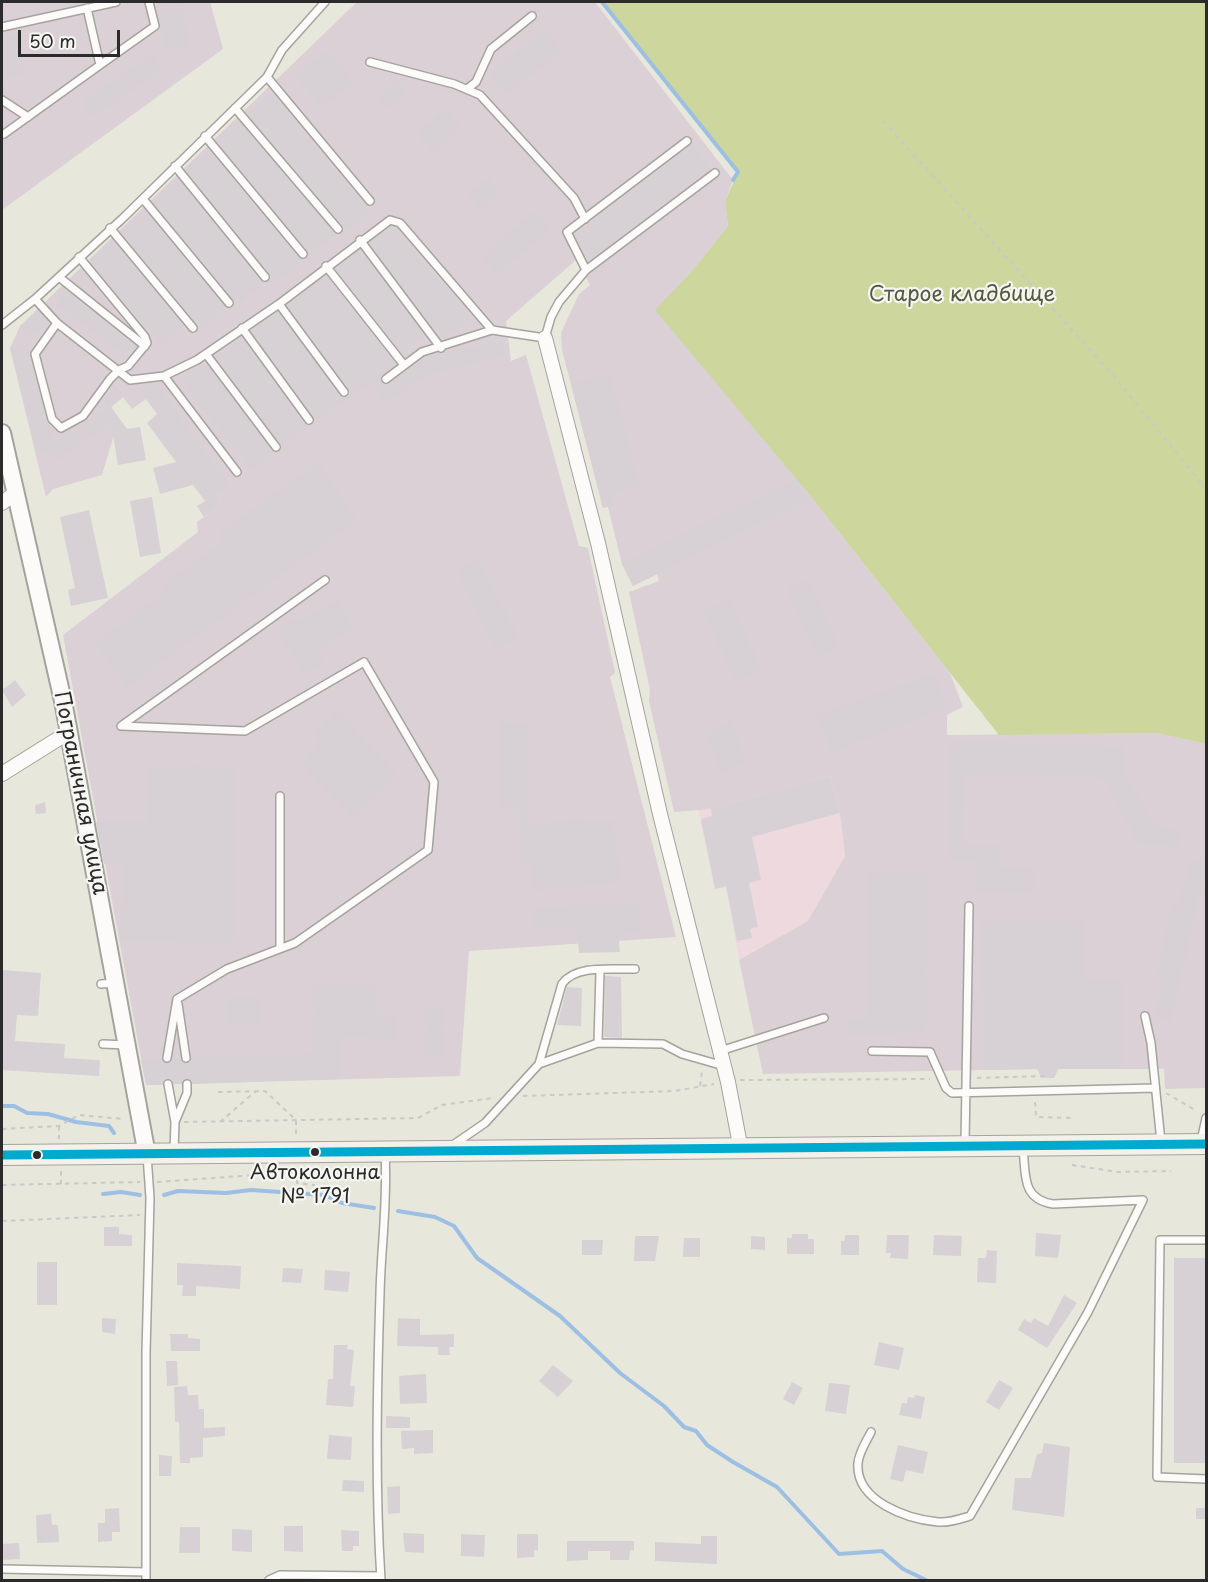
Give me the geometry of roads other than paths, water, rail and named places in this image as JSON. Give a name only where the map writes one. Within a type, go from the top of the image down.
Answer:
[{"type":"main road","points":[[2,1155],[173,1154],[297,1163],[385,1154],[1203,1144]]},
{"type":"street","points":[[545,338],[598,543],[660,814],[728,1082],[741,1150]]},
{"type":"street","name":"Пограничная улица","points":[[2,433],[8,498],[69,732],[109,984],[128,1045],[147,1155]]},
{"type":"street","points":[[2,774],[69,732]]},
{"type":"lane","points":[[2,27],[116,2]]},
{"type":"lane","points":[[4,135],[155,26],[149,2]]},
{"type":"lane","points":[[2,325],[35,299],[143,199],[267,77],[282,50],[325,2]]},
{"type":"lane","points":[[87,8],[100,65]]},
{"type":"lane","points":[[467,89],[476,82],[491,49],[532,16]]},
{"type":"lane","points":[[370,62],[399,68],[480,95],[574,198],[585,219]]},
{"type":"lane","points":[[267,77],[370,201]]},
{"type":"lane","points":[[2,100],[28,117]]},
{"type":"lane","points":[[235,108],[338,229]]},
{"type":"lane","points":[[205,136],[303,255]]},
{"type":"lane","points":[[586,270],[567,232],[687,141]]},
{"type":"lane","points":[[175,166],[265,277]]},
{"type":"lane","points":[[386,379],[422,352],[441,348],[492,330],[545,338],[551,317],[559,302],[586,270],[715,173]]},
{"type":"lane","points":[[143,199],[228,303]]},
{"type":"lane","points":[[35,299],[57,323],[130,380],[164,376],[206,354],[279,304],[360,240],[390,220],[400,223],[492,330]]},
{"type":"lane","points":[[111,228],[193,328]]},
{"type":"lane","points":[[360,240],[441,348]]},
{"type":"lane","points":[[57,323],[34,354],[56,425],[61,428],[83,416],[118,370],[128,366],[145,346],[145,337],[79,257]]},
{"type":"lane","points":[[326,266],[404,365]]},
{"type":"lane","points":[[59,277],[145,346]]},
{"type":"lane","points":[[279,304],[344,392]]},
{"type":"lane","points":[[242,328],[309,420]]},
{"type":"lane","points":[[206,354],[276,447]]},
{"type":"lane","points":[[164,376],[237,472]]},
{"type":"lane","points":[[167,1058],[177,999],[227,969],[295,943],[428,850],[434,782],[364,662],[245,731],[121,726],[325,580]]},
{"type":"lane","points":[[280,796],[280,948]]},
{"type":"lane","points":[[965,1146],[969,906]]},
{"type":"lane","points":[[440,1153],[485,1123],[538,1064],[562,984],[567,978],[580,972],[635,969]]},
{"type":"lane","points":[[598,1043],[600,971]]},
{"type":"lane","points":[[177,999],[186,1058]]},
{"type":"lane","points":[[1145,1016],[1162,1144]]},
{"type":"lane","points":[[720,1051],[824,1018]]},
{"type":"lane","points":[[538,1064],[598,1043],[663,1044],[674,1051],[724,1066]]},
{"type":"lane","points":[[103,1044],[128,1045]]},
{"type":"lane","points":[[872,1051],[930,1052],[944,1079],[946,1088],[952,1093],[1155,1088]]},
{"type":"lane","points":[[168,1084],[175,1122],[173,1154]]},
{"type":"lane","points":[[175,1122],[187,1093],[187,1084]]},
{"type":"lane","points":[[1203,1144],[1206,1117]]},
{"type":"lane","points":[[871,1432],[860,1454],[858,1474],[861,1483],[876,1500],[921,1519],[940,1522],[970,1516],[1088,1312],[1143,1200],[1053,1204],[1042,1202],[1034,1198],[1029,1190],[1022,1146]]},
{"type":"lane","points":[[270,1581],[280,1575],[381,1578],[378,1468],[380,1292],[388,1194],[385,1154]]},
{"type":"lane","points":[[146,1581],[146,1353],[149,1214],[147,1155]]},
{"type":"lane","points":[[1206,1240],[1160,1240],[1158,1477],[1206,1479]]},
{"type":"lane","points":[[2,1569],[146,1572]]},
{"type":"waterway","points":[[602,2],[738,172],[733,180]]},
{"type":"waterway","points":[[2,1106],[14,1106],[27,1113],[48,1114],[76,1122],[109,1126],[114,1133]]},
{"type":"waterway","points":[[164,1195],[178,1191],[226,1193],[251,1190],[324,1195],[342,1203],[374,1208]]},
{"type":"waterway","points":[[103,1194],[121,1192],[140,1195]]},
{"type":"waterway","points":[[398,1211],[435,1217],[454,1226],[477,1258],[560,1316],[620,1373],[664,1406],[684,1427],[696,1431],[707,1445],[777,1487],[839,1554],[882,1551],[903,1569],[926,1580]]},
{"type":"place","name":"Автоколонна № 1791","points":[[315,1152]]},
{"type":"park label","name":"Старое кладбище","points":[[962,295]]}]
